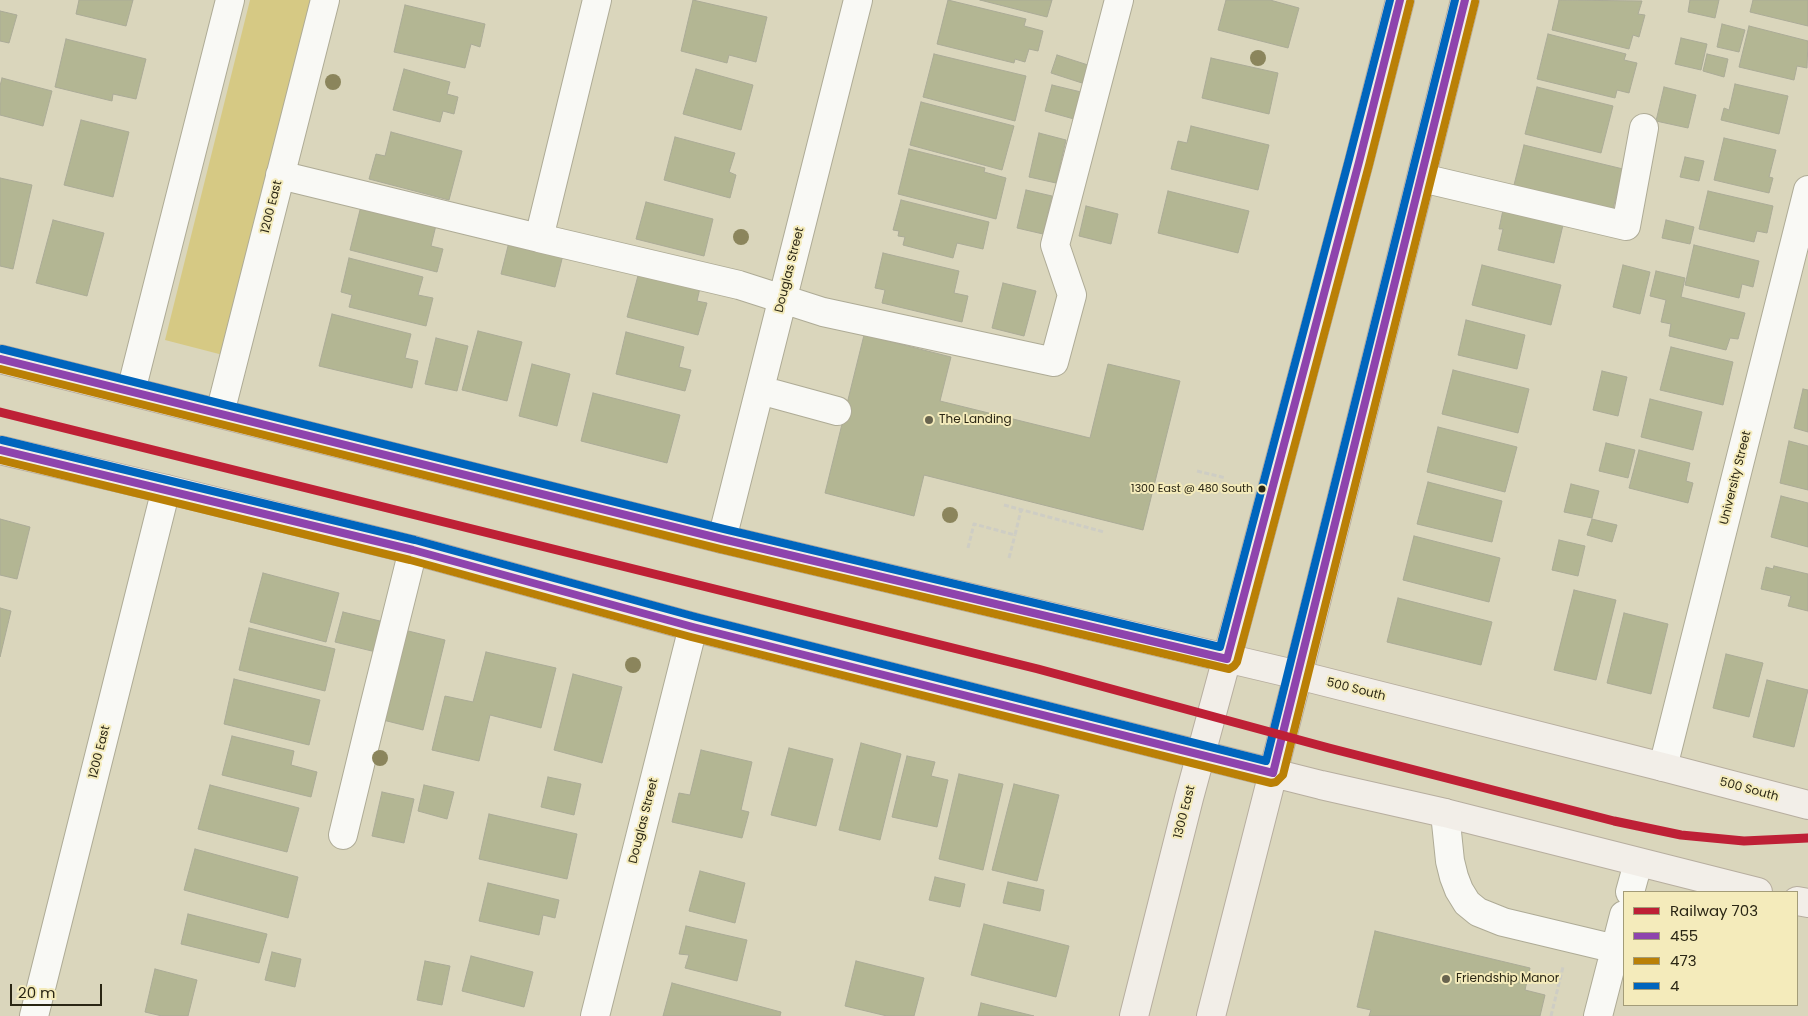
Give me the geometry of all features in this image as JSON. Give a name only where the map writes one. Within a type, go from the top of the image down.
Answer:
[{"type":"main road","name":"1300 East","points":[[1134,1016],[1200,755],[1359,162],[1400,0]]},
{"type":"main road","points":[[1211,1016],[1298,675],[1465,0]]},
{"type":"main road","name":"500 South","points":[[0,359],[722,539],[1298,675],[1808,805]]},
{"type":"main road","points":[[0,450],[413,550],[693,627],[1200,755],[1445,813],[1754,891]]},
{"type":"street","points":[[131,391],[230,0]]},
{"type":"street","name":"1200 East","points":[[220,413],[325,0]]},
{"type":"street","points":[[539,238],[597,0]]},
{"type":"street","name":"Douglas Street","points":[[722,539],[858,0]]},
{"type":"street","points":[[280,175],[738,285],[822,312],[1054,362],[1072,296],[1055,245],[1119,0]]},
{"type":"street","points":[[1422,178],[1626,226],[1644,128]]},
{"type":"street","name":"University Street","points":[[1663,767],[1808,190]]},
{"type":"street","points":[[760,390],[837,411]]},
{"type":"street","name":"1200 East","points":[[34,1016],[166,489]]},
{"type":"street","points":[[344,836],[413,550]]},
{"type":"street","name":"Douglas Street","points":[[595,1016],[693,627]]},
{"type":"street","points":[[1445,813],[1450,861],[1454,878],[1467,903],[1478,912],[1503,922],[1616,948]]},
{"type":"street","points":[[1630,891],[1638,863]]},
{"type":"street","points":[[1598,1016],[1623,919]]},
{"type":"path","points":[[1197,471],[1226,478]]},
{"type":"path","points":[[1004,505],[1104,532]]},
{"type":"path","points":[[1009,558],[1021,510]]},
{"type":"path","points":[[968,548],[974,524],[1015,535]]},
{"type":"shaded area","points":[[250,0],[312,0],[223,355],[165,340]]},
{"type":"building","points":[[79,0],[133,0],[126,26],[76,14]]},
{"type":"building","points":[[693,0],[767,17],[756,62],[729,55],[727,63],[681,51]]},
{"type":"building","points":[[948,0],[1026,19],[1024,26],[1043,31],[1038,51],[1029,49],[1025,62],[1015,59],[1014,63],[937,44]]},
{"type":"building","points":[[980,0],[1052,0],[1047,17]]},
{"type":"building","points":[[1226,0],[1270,0],[1299,8],[1288,48],[1218,30]]},
{"type":"building","points":[[1559,0],[1642,1],[1638,14],[1645,15],[1639,37],[1633,35],[1629,49],[1552,30]]},
{"type":"building","points":[[1690,0],[1719,0],[1715,18],[1688,12]]},
{"type":"building","points":[[1753,0],[1808,0],[1808,26],[1750,12]]},
{"type":"building","points":[[405,5],[485,24],[480,47],[471,44],[465,68],[394,52]]},
{"type":"building","points":[[0,11],[17,15],[9,43],[0,41]]},
{"type":"building","points":[[1722,24],[1745,30],[1739,52],[1717,47]]},
{"type":"building","points":[[1749,26],[1808,41],[1807,68],[1797,66],[1794,80],[1739,67]]},
{"type":"building","points":[[1548,34],[1626,54],[1624,60],[1637,63],[1629,93],[1617,90],[1615,98],[1537,79]]},
{"type":"building","points":[[1681,38],[1707,44],[1701,70],[1675,64]]},
{"type":"building","points":[[66,39],[146,59],[136,99],[113,94],[112,101],[55,87]]},
{"type":"building","points":[[934,54],[1026,76],[1015,121],[923,97]]},
{"type":"building","points":[[1707,54],[1728,59],[1724,77],[1703,71]]},
{"type":"building","points":[[1057,55],[1088,65],[1082,83],[1051,73]]},
{"type":"building","points":[[1211,58],[1278,73],[1269,114],[1202,98]]},
{"type":"building","points":[[404,69],[450,82],[447,94],[458,97],[454,114],[443,111],[440,122],[393,110]]},
{"type":"building","points":[[696,69],[753,85],[741,130],[683,114]]},
{"type":"building","points":[[2,78],[52,91],[43,126],[0,115],[0,86]]},
{"type":"building","points":[[1735,84],[1788,96],[1779,134],[1721,120],[1724,108],[1729,110]]},
{"type":"building","points":[[1052,85],[1081,92],[1074,119],[1045,111]]},
{"type":"building","points":[[1537,87],[1613,106],[1601,153],[1525,134]]},
{"type":"building","points":[[1664,87],[1696,95],[1688,128],[1656,121]]},
{"type":"building","points":[[921,102],[1014,126],[1002,170],[910,145]]},
{"type":"building","points":[[81,120],[129,132],[113,197],[64,185]]},
{"type":"building","points":[[1191,126],[1269,145],[1258,190],[1171,169],[1178,141],[1187,143]]},
{"type":"building","points":[[391,132],[462,151],[449,200],[369,179],[376,154],[385,156]]},
{"type":"building","points":[[1039,133],[1066,140],[1056,183],[1029,177]]},
{"type":"building","points":[[675,137],[735,153],[729,172],[736,175],[730,198],[664,180]]},
{"type":"building","points":[[1724,138],[1776,150],[1769,177],[1773,178],[1769,193],[1714,180]]},
{"type":"building","points":[[1524,145],[1623,169],[1611,217],[1512,193]]},
{"type":"building","points":[[909,149],[985,168],[984,172],[1006,178],[996,219],[898,194]]},
{"type":"building","points":[[1685,157],[1704,161],[1699,181],[1680,177]]},
{"type":"building","points":[[0,178],[32,185],[13,269],[0,266]]},
{"type":"building","points":[[1026,190],[1052,196],[1043,234],[1017,228]]},
{"type":"building","points":[[1168,191],[1249,211],[1238,253],[1158,233]]},
{"type":"building","points":[[1708,191],[1773,206],[1767,233],[1757,231],[1754,242],[1699,229]]},
{"type":"building","points":[[901,200],[989,222],[983,249],[957,243],[953,258],[903,245],[905,237],[898,236],[899,231],[893,230]]},
{"type":"building","points":[[362,202],[437,221],[431,246],[443,249],[437,272],[350,250]]},
{"type":"building","points":[[646,202],[713,219],[704,256],[636,239]]},
{"type":"building","points":[[1086,206],[1118,214],[1111,244],[1079,236]]},
{"type":"building","points":[[1503,210],[1563,225],[1554,263],[1498,250],[1503,229],[1499,229]]},
{"type":"building","points":[[53,220],[104,233],[87,296],[36,283]]},
{"type":"building","points":[[1666,220],[1694,227],[1690,244],[1662,238]]},
{"type":"building","points":[[510,238],[564,251],[555,287],[501,274]]},
{"type":"building","points":[[1694,245],[1759,261],[1753,287],[1742,284],[1739,298],[1685,285]]},
{"type":"building","points":[[883,253],[959,271],[954,293],[968,296],[962,322],[882,303],[885,290],[875,288]]},
{"type":"building","points":[[349,258],[423,277],[418,295],[433,298],[426,326],[349,307],[352,295],[341,292]]},
{"type":"building","points":[[1482,265],[1561,285],[1551,325],[1472,305]]},
{"type":"building","points":[[1623,265],[1650,272],[1640,314],[1613,307]]},
{"type":"building","points":[[1656,271],[1685,278],[1681,297],[1745,313],[1738,339],[1730,338],[1726,350],[1669,336],[1671,324],[1661,322],[1666,300],[1650,296]]},
{"type":"building","points":[[639,272],[700,288],[697,301],[707,303],[698,335],[627,317]]},
{"type":"building","points":[[1003,283],[1036,291],[1024,336],[992,328]]},
{"type":"building","points":[[332,314],[411,334],[405,358],[418,361],[412,388],[319,366]]},
{"type":"building","points":[[1466,320],[1525,335],[1517,369],[1458,355]]},
{"type":"building","points":[[478,331],[522,342],[507,401],[462,390]]},
{"type":"building","points":[[626,332],[684,347],[679,367],[691,370],[685,391],[616,374]]},
{"type":"building","name":"The Landing","points":[[864,335],[951,357],[940,401],[1090,438],[1108,364],[1180,381],[1143,530],[924,475],[914,516],[825,493]]},
{"type":"building","points":[[436,338],[468,346],[457,391],[425,384]]},
{"type":"building","points":[[1671,347],[1733,362],[1723,405],[1660,390]]},
{"type":"building","points":[[532,364],[570,374],[557,426],[519,416]]},
{"type":"building","points":[[1453,370],[1529,389],[1518,433],[1442,414]]},
{"type":"building","points":[[1602,371],[1627,377],[1618,416],[1593,410]]},
{"type":"building","points":[[1803,389],[1808,390],[1808,432],[1794,428]]},
{"type":"building","points":[[593,393],[680,415],[667,463],[581,441]]},
{"type":"building","points":[[1650,399],[1702,412],[1693,450],[1641,437]]},
{"type":"building","points":[[1438,427],[1517,447],[1505,492],[1427,472]]},
{"type":"building","points":[[1789,441],[1808,446],[1808,490],[1780,483]]},
{"type":"building","points":[[1606,443],[1635,450],[1628,478],[1599,471]]},
{"type":"building","points":[[1639,450],[1690,463],[1686,481],[1693,483],[1688,503],[1629,488]]},
{"type":"building","points":[[1428,482],[1502,501],[1492,542],[1417,524]]},
{"type":"building","points":[[1571,484],[1599,491],[1592,518],[1564,512]]},
{"type":"building","points":[[1781,496],[1808,503],[1808,547],[1771,537]]},
{"type":"building","points":[[0,519],[30,527],[17,579],[0,575]]},
{"type":"building","points":[[1592,519],[1617,525],[1612,542],[1587,535]]},
{"type":"building","points":[[1414,536],[1500,558],[1489,602],[1403,580]]},
{"type":"building","points":[[1559,540],[1585,546],[1578,576],[1552,570]]},
{"type":"building","points":[[1774,566],[1808,574],[1808,611],[1788,606],[1791,596],[1761,589],[1766,567],[1773,569]]},
{"type":"building","points":[[263,573],[339,593],[326,642],[250,622]]},
{"type":"building","points":[[1574,590],[1616,600],[1596,680],[1554,670]]},
{"type":"building","points":[[1398,598],[1492,622],[1481,665],[1387,642]]},
{"type":"building","points":[[0,608],[11,611],[0,657]]},
{"type":"building","points":[[343,612],[384,622],[376,652],[335,642]]},
{"type":"building","points":[[1624,613],[1668,624],[1651,694],[1607,683]]},
{"type":"building","points":[[249,628],[335,649],[325,691],[239,670]]},
{"type":"building","points":[[400,629],[445,640],[423,730],[379,719]]},
{"type":"building","points":[[486,652],[556,668],[541,728],[490,715],[479,761],[432,750],[445,696],[473,702]]},
{"type":"building","points":[[1726,654],[1763,663],[1749,717],[1713,708]]},
{"type":"building","points":[[573,674],[622,687],[602,763],[554,750]]},
{"type":"building","points":[[234,679],[320,700],[309,745],[224,724]]},
{"type":"building","points":[[1767,680],[1808,690],[1794,747],[1753,737]]},
{"type":"building","points":[[232,736],[294,751],[291,765],[317,772],[311,797],[222,775]]},
{"type":"building","points":[[861,743],[901,754],[880,840],[839,830]]},
{"type":"building","points":[[789,748],[833,759],[816,826],[771,815]]},
{"type":"building","points":[[701,750],[752,762],[741,810],[749,812],[742,838],[672,822],[679,793],[690,795]]},
{"type":"building","points":[[907,756],[935,762],[931,776],[948,780],[937,827],[892,817]]},
{"type":"building","points":[[959,774],[1003,784],[983,870],[939,859]]},
{"type":"building","points":[[548,777],[581,784],[574,815],[541,807]]},
{"type":"building","points":[[1014,784],[1059,795],[1037,881],[992,870]]},
{"type":"building","points":[[210,785],[299,808],[287,852],[198,829]]},
{"type":"building","points":[[424,785],[454,792],[447,819],[418,811]]},
{"type":"building","points":[[382,792],[414,799],[404,843],[372,836]]},
{"type":"building","points":[[489,814],[577,834],[567,879],[479,859]]},
{"type":"building","points":[[195,849],[298,877],[288,918],[184,890]]},
{"type":"building","points":[[700,871],[745,883],[735,923],[689,911]]},
{"type":"building","points":[[935,877],[965,884],[960,907],[929,900]]},
{"type":"building","points":[[1008,882],[1044,890],[1040,911],[1003,903]]},
{"type":"building","points":[[488,883],[559,900],[555,918],[543,915],[539,935],[479,921]]},
{"type":"building","points":[[188,914],[267,934],[259,963],[181,944]]},
{"type":"building","points":[[984,924],[1069,946],[1056,997],[971,975]]},
{"type":"building","points":[[686,926],[747,940],[737,981],[685,968],[689,955],[679,954]]},
{"type":"building","name":"Friendship Manor","points":[[1375,931],[1530,968],[1525,990],[1545,995],[1540,1016],[1369,1016],[1371,1010],[1357,1007]]},
{"type":"building","points":[[272,952],[301,959],[295,987],[265,980]]},
{"type":"building","points":[[471,956],[533,972],[524,1007],[462,991]]},
{"type":"building","points":[[425,961],[450,966],[442,1005],[417,1000]]},
{"type":"building","points":[[856,961],[924,978],[914,1016],[887,1016],[845,1006]]},
{"type":"building","points":[[155,969],[197,980],[188,1016],[162,1016],[145,1012]]},
{"type":"building","points":[[672,983],[781,1012],[780,1016],[663,1016]]},
{"type":"building","points":[[981,1003],[1034,1016],[978,1016]]},
{"type":"rail line","name":"703","points":[[0,412],[1038,669],[1329,748],[1614,821],[1681,835],[1744,841],[1808,838]]},
{"type":"transit line","name":"4","points":[[2,349],[724,529],[1220,647],[1390,0]]},
{"type":"transit line","name":"455","points":[[0,359],[722,539],[1227,659],[1400,0]]},
{"type":"transit line","name":"4","points":[[2,440],[415,540],[696,617],[1266,761],[1455,0]]},
{"type":"transit line","name":"455","points":[[0,450],[413,550],[693,627],[1273,773],[1465,0]]},
{"type":"transit line","name":"473","points":[[0,369],[720,549],[1229,669],[1237,662],[1369,165],[1410,2]]},
{"type":"transit line","name":"473","points":[[0,460],[410,560],[691,637],[1271,783],[1276,782],[1283,775],[1475,2]]},
{"type":"place","name":"The Landing","points":[[929,420]]},
{"type":"place","name":"1300 East @ 480 South","points":[[1262,489]]},
{"type":"place","name":"Friendship Manor","points":[[1446,979]]}]
